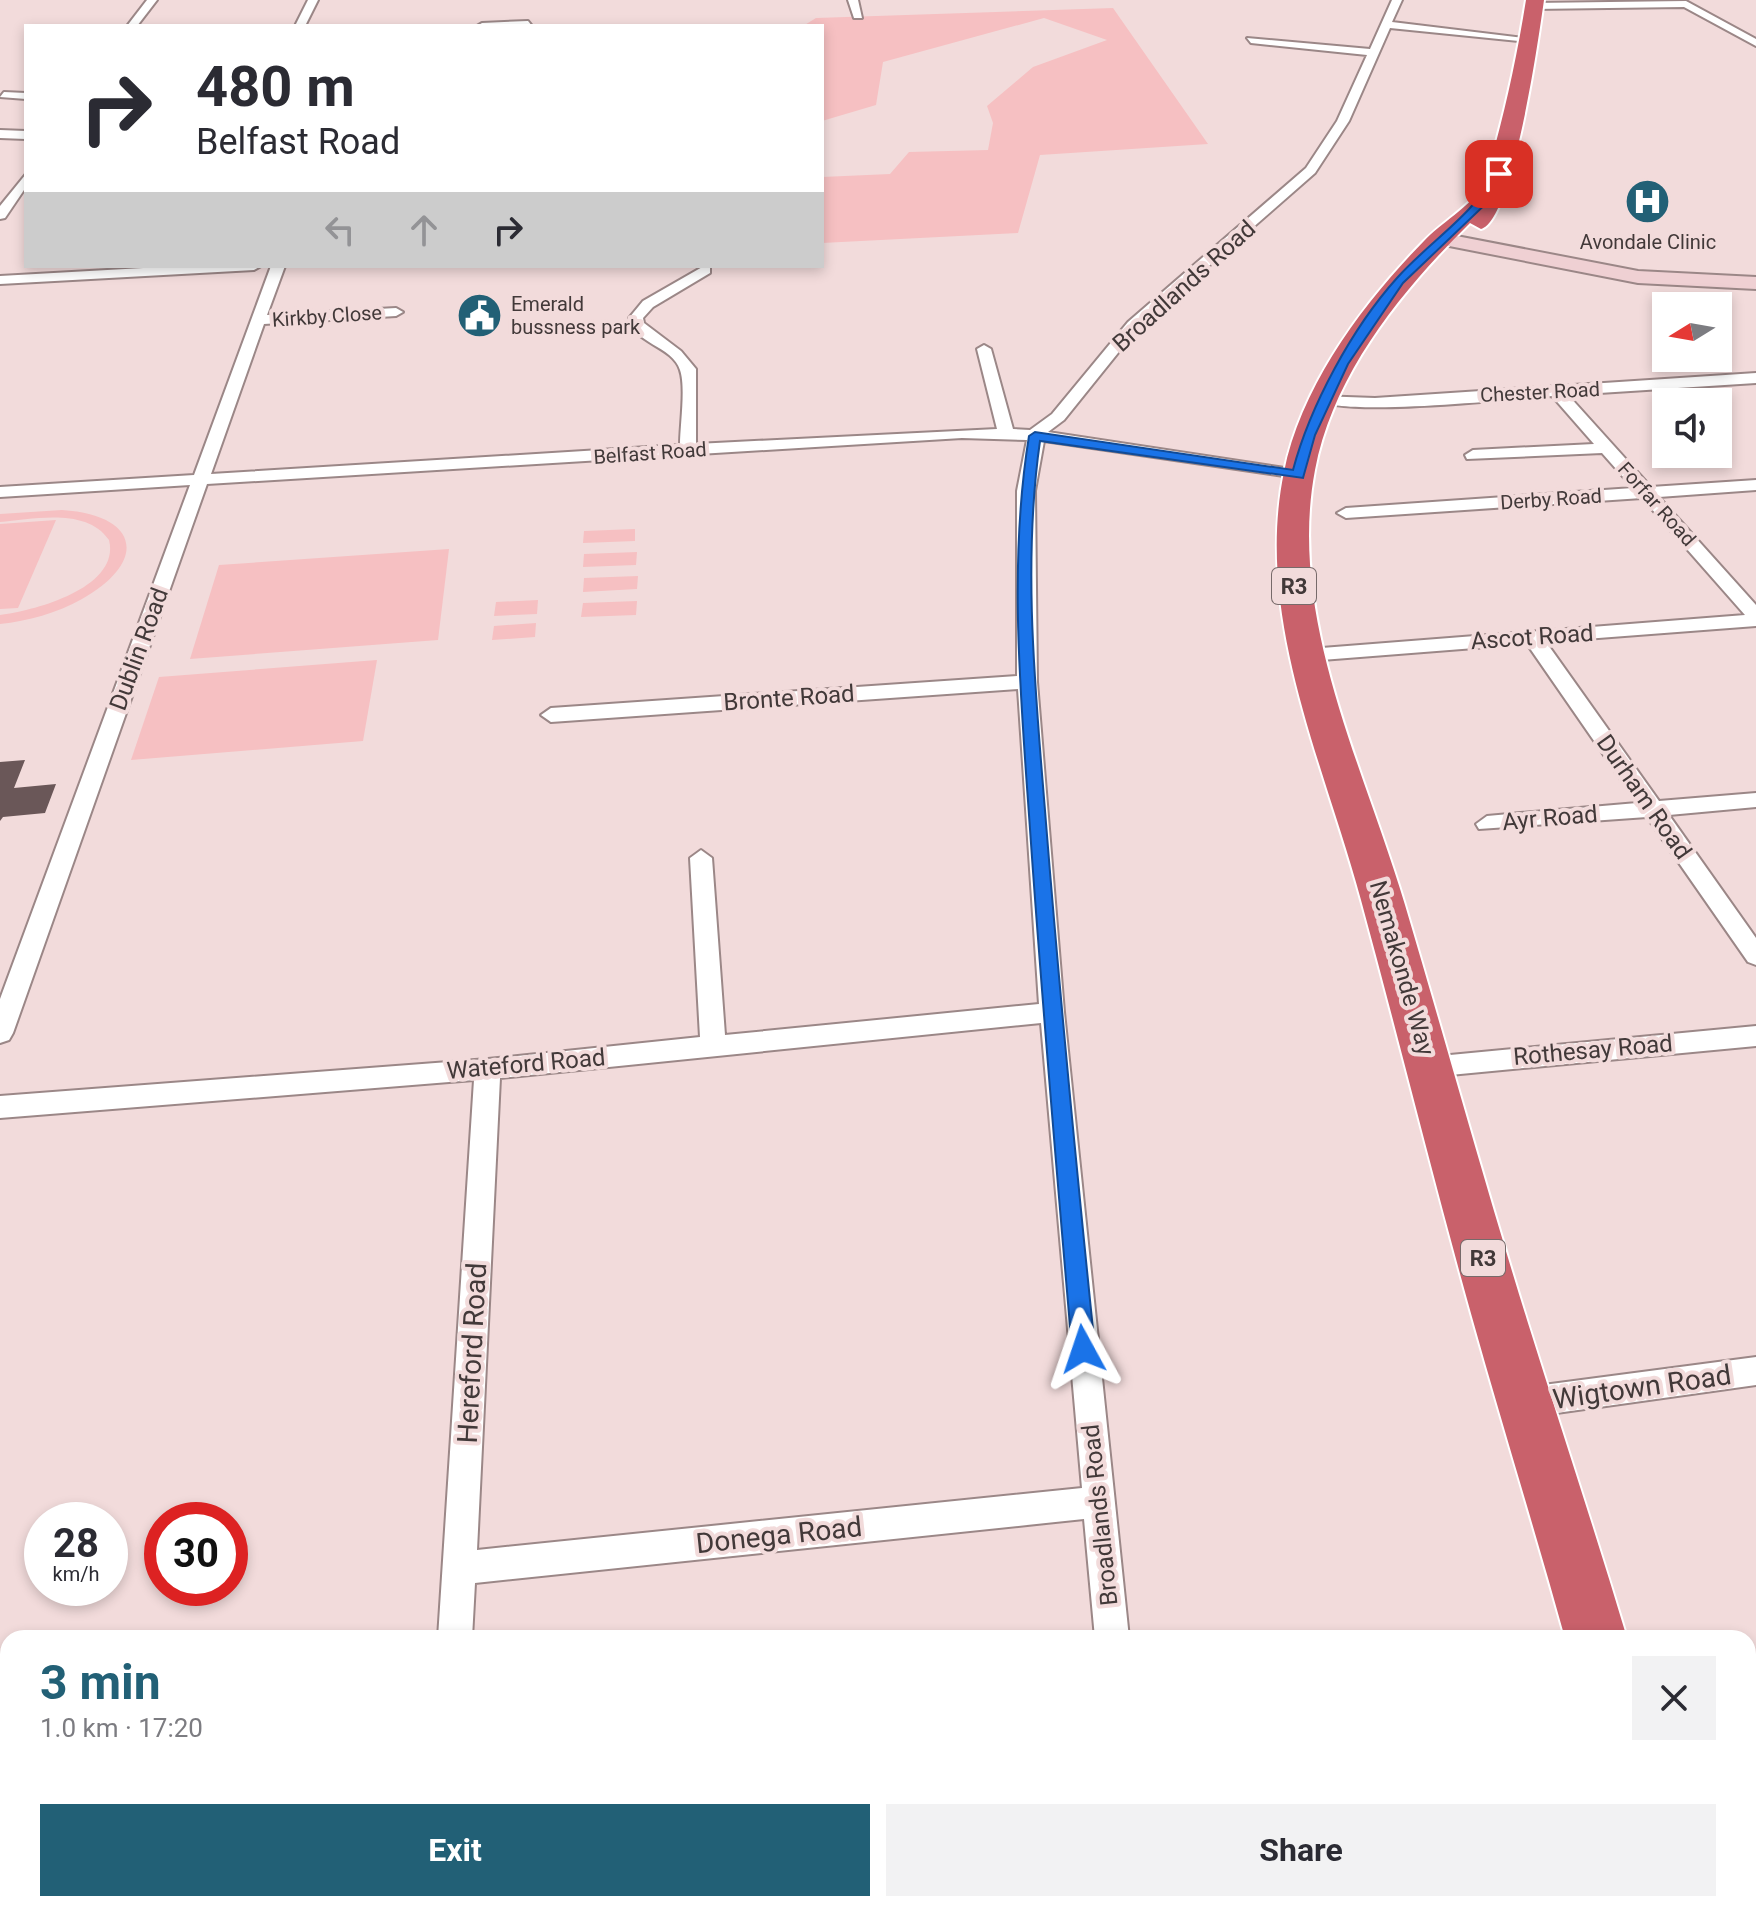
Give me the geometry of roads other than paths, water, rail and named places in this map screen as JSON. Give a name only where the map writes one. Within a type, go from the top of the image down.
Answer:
[{"type":"highway","name":"Nemakonde Way","points":[[1534,3],[1522,85],[1489,208],[1463,244],[1414,289],[1384,308],[1342,364],[1308,435],[1298,475],[1294,588],[1309,655],[1498,1315],[1528,1402],[1594,1630]]},
{"type":"main road","points":[[1463,244],[1638,277],[1756,283]]},
{"type":"street","points":[[134,24],[152,0]]},
{"type":"street","points":[[301,24],[313,0]]},
{"type":"street","points":[[853,0],[858,16]]},
{"type":"street","name":"Broadlands Road","points":[[1111,1630],[1052,1012],[1027,682],[1026,491],[1035,436],[1058,417],[1133,325],[1311,170],[1343,121],[1397,0]]},
{"type":"street","points":[[1534,3],[1686,4],[1756,43]]},
{"type":"street","points":[[1385,24],[1528,39]]},
{"type":"street","points":[[1251,40],[1372,52]]},
{"type":"street","points":[[4,95],[24,96]]},
{"type":"street","points":[[0,134],[24,135]]},
{"type":"street","points":[[0,215],[24,181]]},
{"type":"street","points":[[0,280],[218,268]]},
{"type":"street","name":"Dublin Road","points":[[0,1033],[277,268]]},
{"type":"street","points":[[688,450],[688,369],[676,354],[637,325],[636,318],[648,304],[705,270]]},
{"type":"street","name":"Kirkby Close","points":[[257,320],[396,312]]},
{"type":"street","points":[[984,349],[1006,432]]},
{"type":"street","name":"Chester Road","points":[[1324,399],[1375,403],[1756,378]]},
{"type":"street","name":"Forfar Road","points":[[1557,392],[1756,618]]},
{"type":"street","name":"Belfast Road","points":[[0,492],[1006,432],[1298,475]]},
{"type":"street","points":[[1473,455],[1607,448]]},
{"type":"street","name":"Derby Road","points":[[1346,513],[1756,485]]},
{"type":"street","name":"Ascot Road","points":[[1309,655],[1756,618]]},
{"type":"street","name":"Durham Road","points":[[1532,637],[1756,956]]},
{"type":"street","name":"Bronte Road","points":[[551,715],[1027,682]]},
{"type":"street","name":"Ayr Road","points":[[1487,824],[1756,800]]},
{"type":"street","points":[[701,858],[713,1046]]},
{"type":"street","name":"Wateford Road","points":[[0,1107],[488,1069],[1052,1012]]},
{"type":"street","name":"Rothesay Road","points":[[1429,1067],[1756,1036]]},
{"type":"street","name":"Hereford Road","points":[[456,1630],[488,1069]]},
{"type":"street","name":"Wigtown Road","points":[[1528,1402],[1756,1371]]},
{"type":"street","name":"Donega Road","points":[[461,1568],[1098,1502]]},
{"type":"place","name":"Avondale Clinic","points":[[1648,202]]},
{"type":"place","name":"Emerald bussness park","points":[[480,315]]}]
